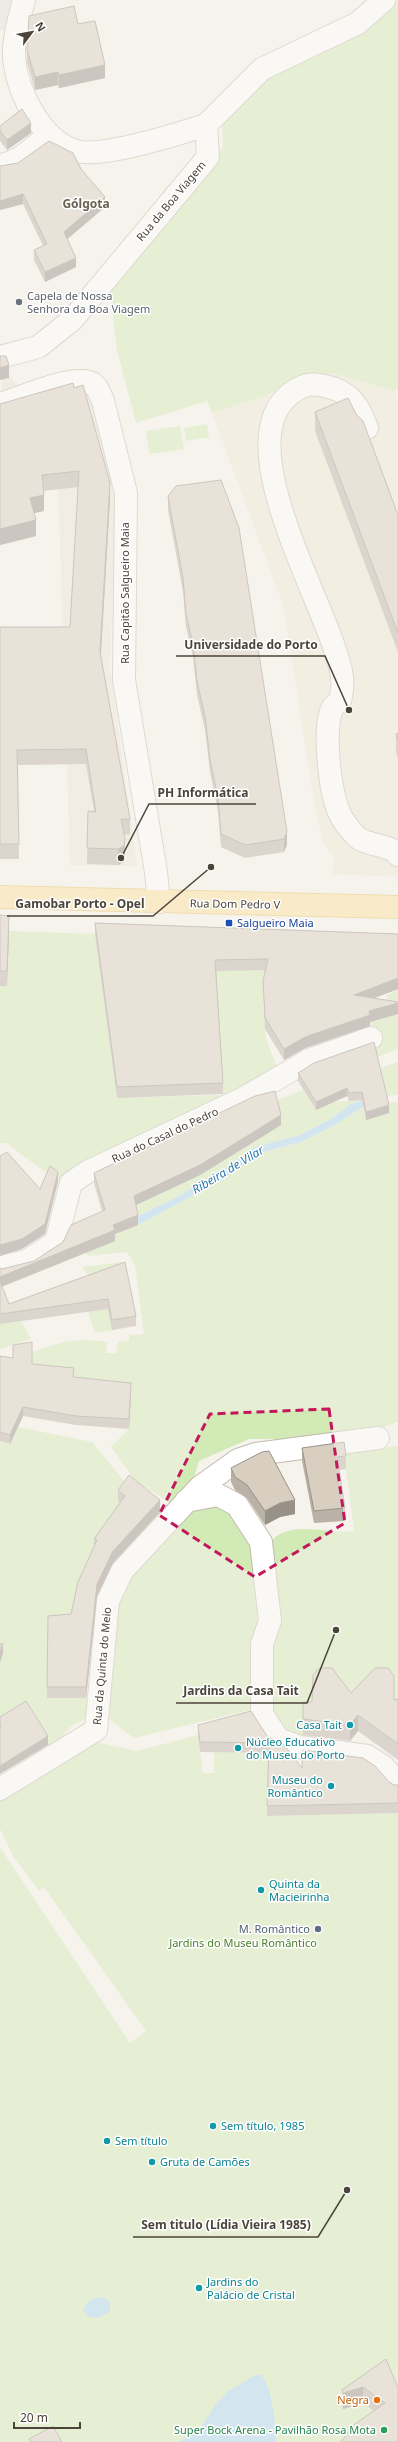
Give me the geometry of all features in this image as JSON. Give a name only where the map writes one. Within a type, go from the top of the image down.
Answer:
[{"type":"main road","name":"Rua Dom Pedro V","points":[[0,898],[398,907]]},
{"type":"street","points":[[24,0],[14,49],[14,64],[26,101],[49,135],[76,151],[100,151],[161,139],[206,125],[262,69],[358,24],[384,0]]},
{"type":"street","name":"Rua da Boa Viagem","points":[[0,358],[38,347],[72,320],[95,295],[120,261],[208,157],[206,125]]},
{"type":"street","points":[[0,165],[19,160],[31,147],[49,135]]},
{"type":"street","name":"Rua Capitão Salgueiro Maia","points":[[0,404],[74,380],[92,383],[98,388],[103,401],[126,493],[124,680],[156,872],[159,902]]},
{"type":"street","points":[[367,428],[359,407],[342,391],[318,385],[307,385],[296,390],[279,408],[272,424],[268,446],[283,522],[305,572],[342,677],[340,701],[333,708],[328,745],[333,795],[347,826],[358,837],[366,843],[394,850],[398,855]]},
{"type":"street","name":"Rua do Casal do Pedro","points":[[0,1267],[27,1261],[56,1242],[65,1230],[71,1183],[87,1172],[244,1098],[309,1060],[371,1038]]},
{"type":"street","name":"Rua da Quinta do Meio","points":[[0,1789],[96,1730],[108,1601],[122,1571],[200,1487],[238,1460],[256,1454],[378,1438]]},
{"type":"street","points":[[186,1501],[218,1495],[237,1504],[261,1542],[270,1621],[262,1644],[262,1714],[278,1739],[300,1747],[367,1756],[383,1766],[398,1783]]},
{"type":"highlighted area","points":[[329,1409],[345,1523],[255,1577],[159,1515],[210,1414]]},
{"type":"shaded area","points":[[0,0],[16,0],[9,30],[0,31]]},
{"type":"shaded area","points":[[2,358],[10,376],[32,404],[87,387],[116,495],[110,667],[137,866],[70,865],[57,449],[0,468]]},
{"type":"shaded area","points":[[332,373],[395,391],[398,401],[398,877],[333,874],[334,855],[324,845],[316,814],[283,605],[212,413]]},
{"type":"green space","points":[[390,0],[398,0],[398,389],[395,391],[332,373],[212,413],[207,401],[136,423],[117,350],[110,289],[223,147],[222,122],[263,73]]},
{"type":"green space","points":[[207,424],[209,437],[186,441],[184,428]]},
{"type":"green space","points":[[180,426],[184,449],[150,454],[146,431]]},
{"type":"green space","points":[[9,931],[95,934],[117,1098],[223,1095],[213,938],[273,965],[263,992],[266,1039],[278,1070],[78,1169],[63,1185],[6,1143],[0,1143],[0,986],[7,986]]},
{"type":"green space","points":[[398,989],[398,1049],[375,1058],[370,1022],[392,1016],[386,996]]},
{"type":"green space","points":[[398,1062],[398,1095],[385,1096],[377,1069]]},
{"type":"green space","points":[[303,1090],[316,1110],[333,1102],[362,1100],[351,1104],[331,1119],[300,1135],[255,1147],[217,1174],[175,1198],[136,1217],[130,1208],[207,1171],[275,1101]]},
{"type":"green space","points":[[398,1102],[398,1422],[372,1431],[291,1439],[249,1439],[199,1461],[190,1490],[173,1505],[135,1480],[111,1447],[129,1429],[32,1378],[32,1352],[69,1341],[86,1340],[107,1342],[106,1353],[116,1353],[118,1342],[129,1341],[129,1335],[144,1334],[135,1266],[127,1252],[88,1256],[86,1252],[113,1235],[138,1225],[222,1180],[260,1153],[301,1142],[346,1118],[364,1106],[367,1120],[386,1103]]},
{"type":"green space","points":[[122,1262],[129,1293],[115,1330],[95,1333],[79,1286],[90,1278],[82,1267]]},
{"type":"green space","points":[[19,1317],[31,1339],[0,1349],[0,1322]]},
{"type":"green space","points":[[18,1427],[92,1442],[129,1487],[125,1507],[47,1698],[96,1698],[93,1715],[70,1727],[52,1751],[40,1733],[0,1724],[0,1663],[3,1655],[0,1654],[0,1441],[10,1444]]},
{"type":"green space","points":[[398,1446],[398,1715],[368,1691],[337,1691],[312,1732],[312,1745],[286,1737],[270,1708],[268,1545],[276,1537],[296,1529],[343,1532],[354,1531],[344,1452]]},
{"type":"green space","points":[[200,1505],[229,1507],[253,1538],[257,1568],[257,1699],[250,1710],[134,1738],[106,1717],[118,1595],[128,1578],[171,1526]]},
{"type":"green space","name":"Jardins do Museu Romântico","points":[[198,1735],[203,1773],[214,1773],[214,1752],[269,1753],[268,1816],[398,1813],[398,2442],[0,2442],[0,1847],[130,2043],[146,2031],[44,1887],[39,1891],[13,1856],[0,1829],[0,1795],[90,1741],[137,1751]]},
{"type":"water","name":"Ribeira de Vilar","points":[[362,1100],[364,1106],[333,1126],[301,1142],[260,1153],[222,1180],[138,1225],[136,1217],[175,1198],[217,1174],[255,1147],[300,1135],[331,1119],[351,1104]]},
{"type":"water","points":[[94,2298],[106,2298],[110,2302],[110,2311],[99,2318],[88,2317],[83,2310],[87,2303]]},
{"type":"water","points":[[255,2375],[261,2375],[265,2381],[271,2398],[276,2442],[179,2442],[199,2430],[216,2404],[229,2391]]},
{"type":"building","points":[[74,6],[78,24],[95,21],[105,65],[59,75],[58,72],[35,77],[27,50],[29,16]]},
{"type":"building","points":[[22,109],[31,123],[7,140],[0,131],[0,126]]},
{"type":"building","points":[[49,141],[73,153],[81,169],[105,197],[64,232],[76,258],[45,272],[34,250],[47,244],[23,194],[0,201],[0,166],[18,163]]},
{"type":"building","points":[[0,356],[6,356],[9,365],[0,368]]},
{"type":"building","points":[[73,383],[74,388],[83,385],[110,483],[100,652],[130,819],[121,819],[125,839],[124,846],[118,849],[87,848],[88,811],[96,812],[86,749],[17,750],[19,844],[0,844],[0,627],[70,627],[79,471],[42,475],[44,495],[30,498],[36,520],[0,529],[0,404]]},
{"type":"building","points":[[348,398],[356,414],[363,421],[398,515],[398,633],[315,412]]},
{"type":"building","points":[[221,480],[239,528],[287,832],[284,839],[245,845],[221,834],[218,798],[210,759],[205,716],[197,681],[193,644],[186,614],[183,578],[168,496],[176,486]]},
{"type":"building","points":[[0,915],[9,916],[7,971],[0,971]]},
{"type":"building","points":[[95,923],[398,934],[398,978],[354,995],[398,1003],[369,1011],[370,1015],[305,1037],[284,1049],[265,1018],[263,981],[268,959],[215,960],[223,1083],[117,1087]]},
{"type":"building","points":[[374,1042],[389,1105],[366,1112],[362,1092],[349,1093],[347,1088],[316,1102],[298,1073],[314,1063]]},
{"type":"building","points":[[275,1091],[281,1115],[200,1165],[134,1196],[138,1215],[113,1225],[115,1230],[0,1277],[0,1268],[2,1269],[34,1261],[63,1242],[71,1225],[105,1210],[94,1173],[255,1096]]},
{"type":"building","points":[[7,1152],[40,1189],[50,1166],[58,1172],[45,1224],[22,1239],[0,1245],[0,1156]]},
{"type":"building","points":[[125,1262],[136,1316],[112,1320],[108,1299],[0,1314],[0,1281],[9,1304]]},
{"type":"building","points":[[32,1342],[32,1364],[74,1368],[73,1377],[131,1383],[129,1419],[76,1416],[23,1407],[10,1435],[0,1432],[0,1356],[13,1358],[13,1345]]},
{"type":"building","points":[[344,1442],[346,1456],[337,1457],[345,1508],[314,1511],[302,1448]]},
{"type":"building","points":[[269,1451],[295,1500],[280,1503],[265,1511],[247,1485],[235,1477],[231,1468],[262,1452]]},
{"type":"building","points":[[129,1475],[160,1500],[113,1551],[97,1584],[86,1687],[47,1687],[48,1616],[71,1614],[78,1582],[97,1540],[94,1539],[125,1496],[118,1490]]},
{"type":"building","points":[[0,1644],[3,1644],[0,1653]]},
{"type":"building","points":[[319,1668],[332,1668],[351,1693],[375,1668],[388,1668],[394,1676],[394,1700],[398,1699],[398,1744],[358,1715],[350,1725],[303,1719],[303,1702],[312,1702],[313,1675]]},
{"type":"building","points":[[26,1701],[48,1736],[0,1766],[0,1717]]},
{"type":"building","name":"Museu do Romântico","points":[[251,1711],[267,1736],[284,1745],[302,1768],[303,1750],[363,1758],[375,1766],[389,1782],[394,1785],[398,1785],[398,1803],[267,1806],[269,1743],[200,1742],[198,1725]]},
{"type":"building","points":[[386,2359],[398,2388],[398,2442],[341,2442],[355,2424],[385,2403],[363,2387],[343,2393],[342,2390]]},
{"type":"building","points":[[53,2426],[62,2442],[31,2442],[29,2439]]},
{"type":"place","name":"Capela de Nossa Senhora da Boa Viagem","points":[[19,302]]},
{"type":"place","name":"Universidade do Porto","points":[[349,710]]},
{"type":"place","name":"PH Informática","points":[[121,858]]},
{"type":"place","name":"Gamobar Porto - Opel","points":[[211,867]]},
{"type":"place","name":"Salgueiro Maia","points":[[229,923]]},
{"type":"place","name":"Jardins da Casa Tait","points":[[336,1630]]},
{"type":"place","name":"Casa Tait","points":[[350,1725]]},
{"type":"place","name":"Núcleo Educativo do Museu do Porto","points":[[238,1748]]},
{"type":"place","name":"Museu do Romântico","points":[[331,1786]]},
{"type":"place","name":"Quinta da Macieirinha","points":[[261,1890]]},
{"type":"place","name":"M. Romântico","points":[[318,1929]]},
{"type":"place","name":"Sem título, 1985","points":[[213,2126]]},
{"type":"place","name":"Sem título","points":[[107,2141]]},
{"type":"place","name":"Gruta de Camões","points":[[152,2162]]},
{"type":"place","name":"Sem titulo (Lídia Vieira 1985)","points":[[347,2190]]},
{"type":"place","name":"Jardins do Palácio de Cristal","points":[[199,2288]]},
{"type":"place","name":"Negra","points":[[377,2400]]},
{"type":"place","name":"Super Bock Arena - Pavilhão Rosa Mota","points":[[384,2430]]},
{"type":"district","name":"Gólgota","points":[[86,204]]}]
